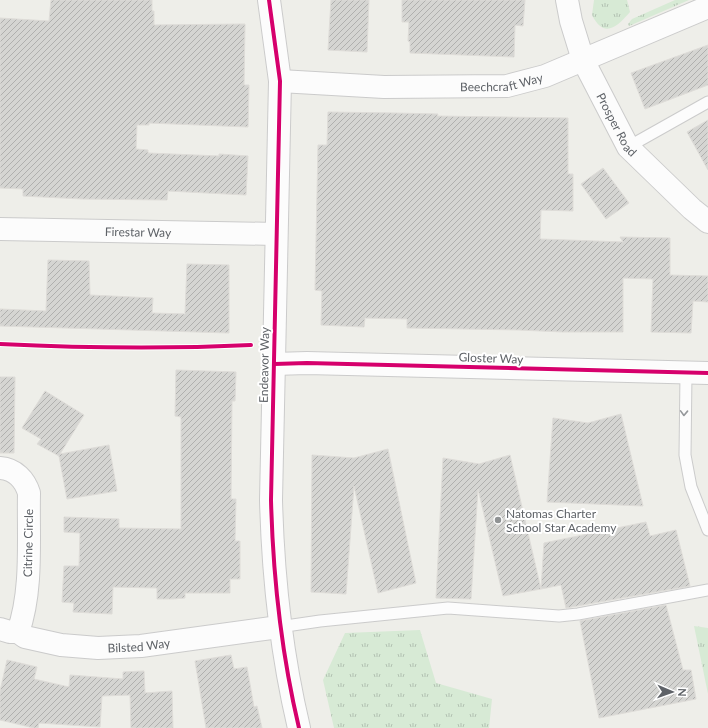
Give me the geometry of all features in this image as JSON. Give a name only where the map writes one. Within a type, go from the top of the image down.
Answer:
[{"type":"street","name":"Endeavor Way","points":[[268,0],[280,82],[271,500],[272,560],[279,627],[299,728]]},
{"type":"street","name":"Prosper Road","points":[[568,0],[571,21],[583,60],[628,147],[692,209],[708,222]]},
{"type":"street","name":"Beechcraft Way","points":[[280,82],[384,87],[507,86],[545,76],[708,7]]},
{"type":"street","name":"Firestar Way","points":[[0,229],[276,234]]},
{"type":"street","name":"Gloster Way","points":[[274,364],[307,363],[686,374],[708,373]]},
{"type":"street","name":"Citrine Circle","points":[[0,468],[14,472],[20,476],[27,486],[29,493],[24,616],[9,630]]},
{"type":"street","name":"Bilsted Way","points":[[9,630],[25,637],[61,645],[98,648],[141,646],[279,627]]},
{"type":"lane","points":[[628,147],[708,102]]},
{"type":"lane","points":[[686,374],[685,455],[691,487],[708,530]]},
{"type":"lane","points":[[279,627],[320,621],[448,608],[559,616],[578,614],[708,590]]},
{"type":"green space","points":[[594,0],[627,0],[630,12],[615,26],[606,29],[601,27],[592,15]]},
{"type":"green space","points":[[675,0],[689,0],[629,26],[628,24],[632,19]]},
{"type":"green space","points":[[694,626],[708,628],[708,694]]},
{"type":"green space","points":[[420,630],[436,683],[492,699],[489,728],[334,728],[323,680],[345,633]]},
{"type":"building","points":[[51,0],[152,0],[154,25],[245,24],[244,85],[249,85],[248,127],[149,123],[149,125],[137,125],[136,149],[148,150],[148,153],[248,156],[246,195],[168,191],[167,200],[82,199],[23,196],[23,189],[0,188],[0,18],[49,21]]},
{"type":"building","points":[[331,0],[369,0],[367,52],[328,50]]},
{"type":"building","points":[[402,0],[525,0],[523,26],[515,25],[514,57],[410,53],[410,42],[408,41],[409,22],[402,22]]},
{"type":"building","points":[[708,45],[708,85],[645,109],[631,73]]},
{"type":"building","points":[[328,112],[438,114],[437,116],[568,118],[568,174],[573,174],[573,211],[541,210],[540,239],[623,242],[620,237],[670,238],[670,275],[708,276],[708,302],[693,301],[691,333],[651,332],[653,279],[623,278],[623,332],[407,328],[407,319],[365,318],[364,327],[321,325],[322,291],[315,290],[318,145],[327,145]]},
{"type":"building","points":[[708,120],[708,170],[687,132]]},
{"type":"building","points":[[603,168],[629,203],[606,219],[581,184]]},
{"type":"building","points":[[48,260],[89,261],[90,295],[153,298],[152,313],[185,314],[187,264],[229,265],[229,333],[0,326],[0,309],[46,311]]},
{"type":"building","points":[[176,370],[236,372],[235,401],[232,401],[231,499],[236,499],[235,541],[240,541],[240,579],[230,579],[230,593],[185,593],[185,598],[173,599],[157,599],[157,588],[113,587],[112,614],[73,612],[74,603],[62,602],[64,566],[79,566],[80,533],[64,532],[64,517],[119,519],[119,528],[181,529],[181,417],[175,416]]},
{"type":"building","points":[[0,377],[15,377],[14,453],[0,453]]},
{"type":"building","points":[[45,391],[84,415],[60,454],[109,445],[117,491],[67,499],[59,456],[37,444],[41,439],[22,428]]},
{"type":"building","points":[[621,414],[643,506],[547,502],[553,418],[588,423]]},
{"type":"building","points":[[388,449],[416,583],[378,593],[354,486],[346,594],[311,592],[312,455],[354,458]]},
{"type":"building","points":[[510,455],[541,589],[503,596],[478,489],[471,599],[436,598],[443,458],[479,464]]},
{"type":"building","points":[[646,522],[650,536],[676,530],[690,586],[566,608],[561,585],[541,589],[544,543]]},
{"type":"building","points":[[666,605],[683,670],[691,670],[696,699],[599,718],[580,621]]},
{"type":"building","points":[[231,655],[234,669],[247,667],[254,707],[257,706],[262,728],[206,728],[195,661]]},
{"type":"building","points":[[7,660],[37,667],[34,679],[69,687],[70,675],[123,679],[123,672],[144,671],[145,693],[172,691],[173,728],[131,728],[130,695],[102,696],[100,727],[39,723],[38,728],[34,728],[0,720],[0,691]]},
{"type":"cycle path","points":[[269,0],[280,81],[271,500],[272,529],[279,614],[287,671],[299,728]]},
{"type":"cycle path","points":[[0,344],[126,348],[251,345]]},
{"type":"cycle path","points":[[274,364],[307,363],[708,373]]},
{"type":"place","name":"Natomas Charter School Star Academy","points":[[498,520]]}]
